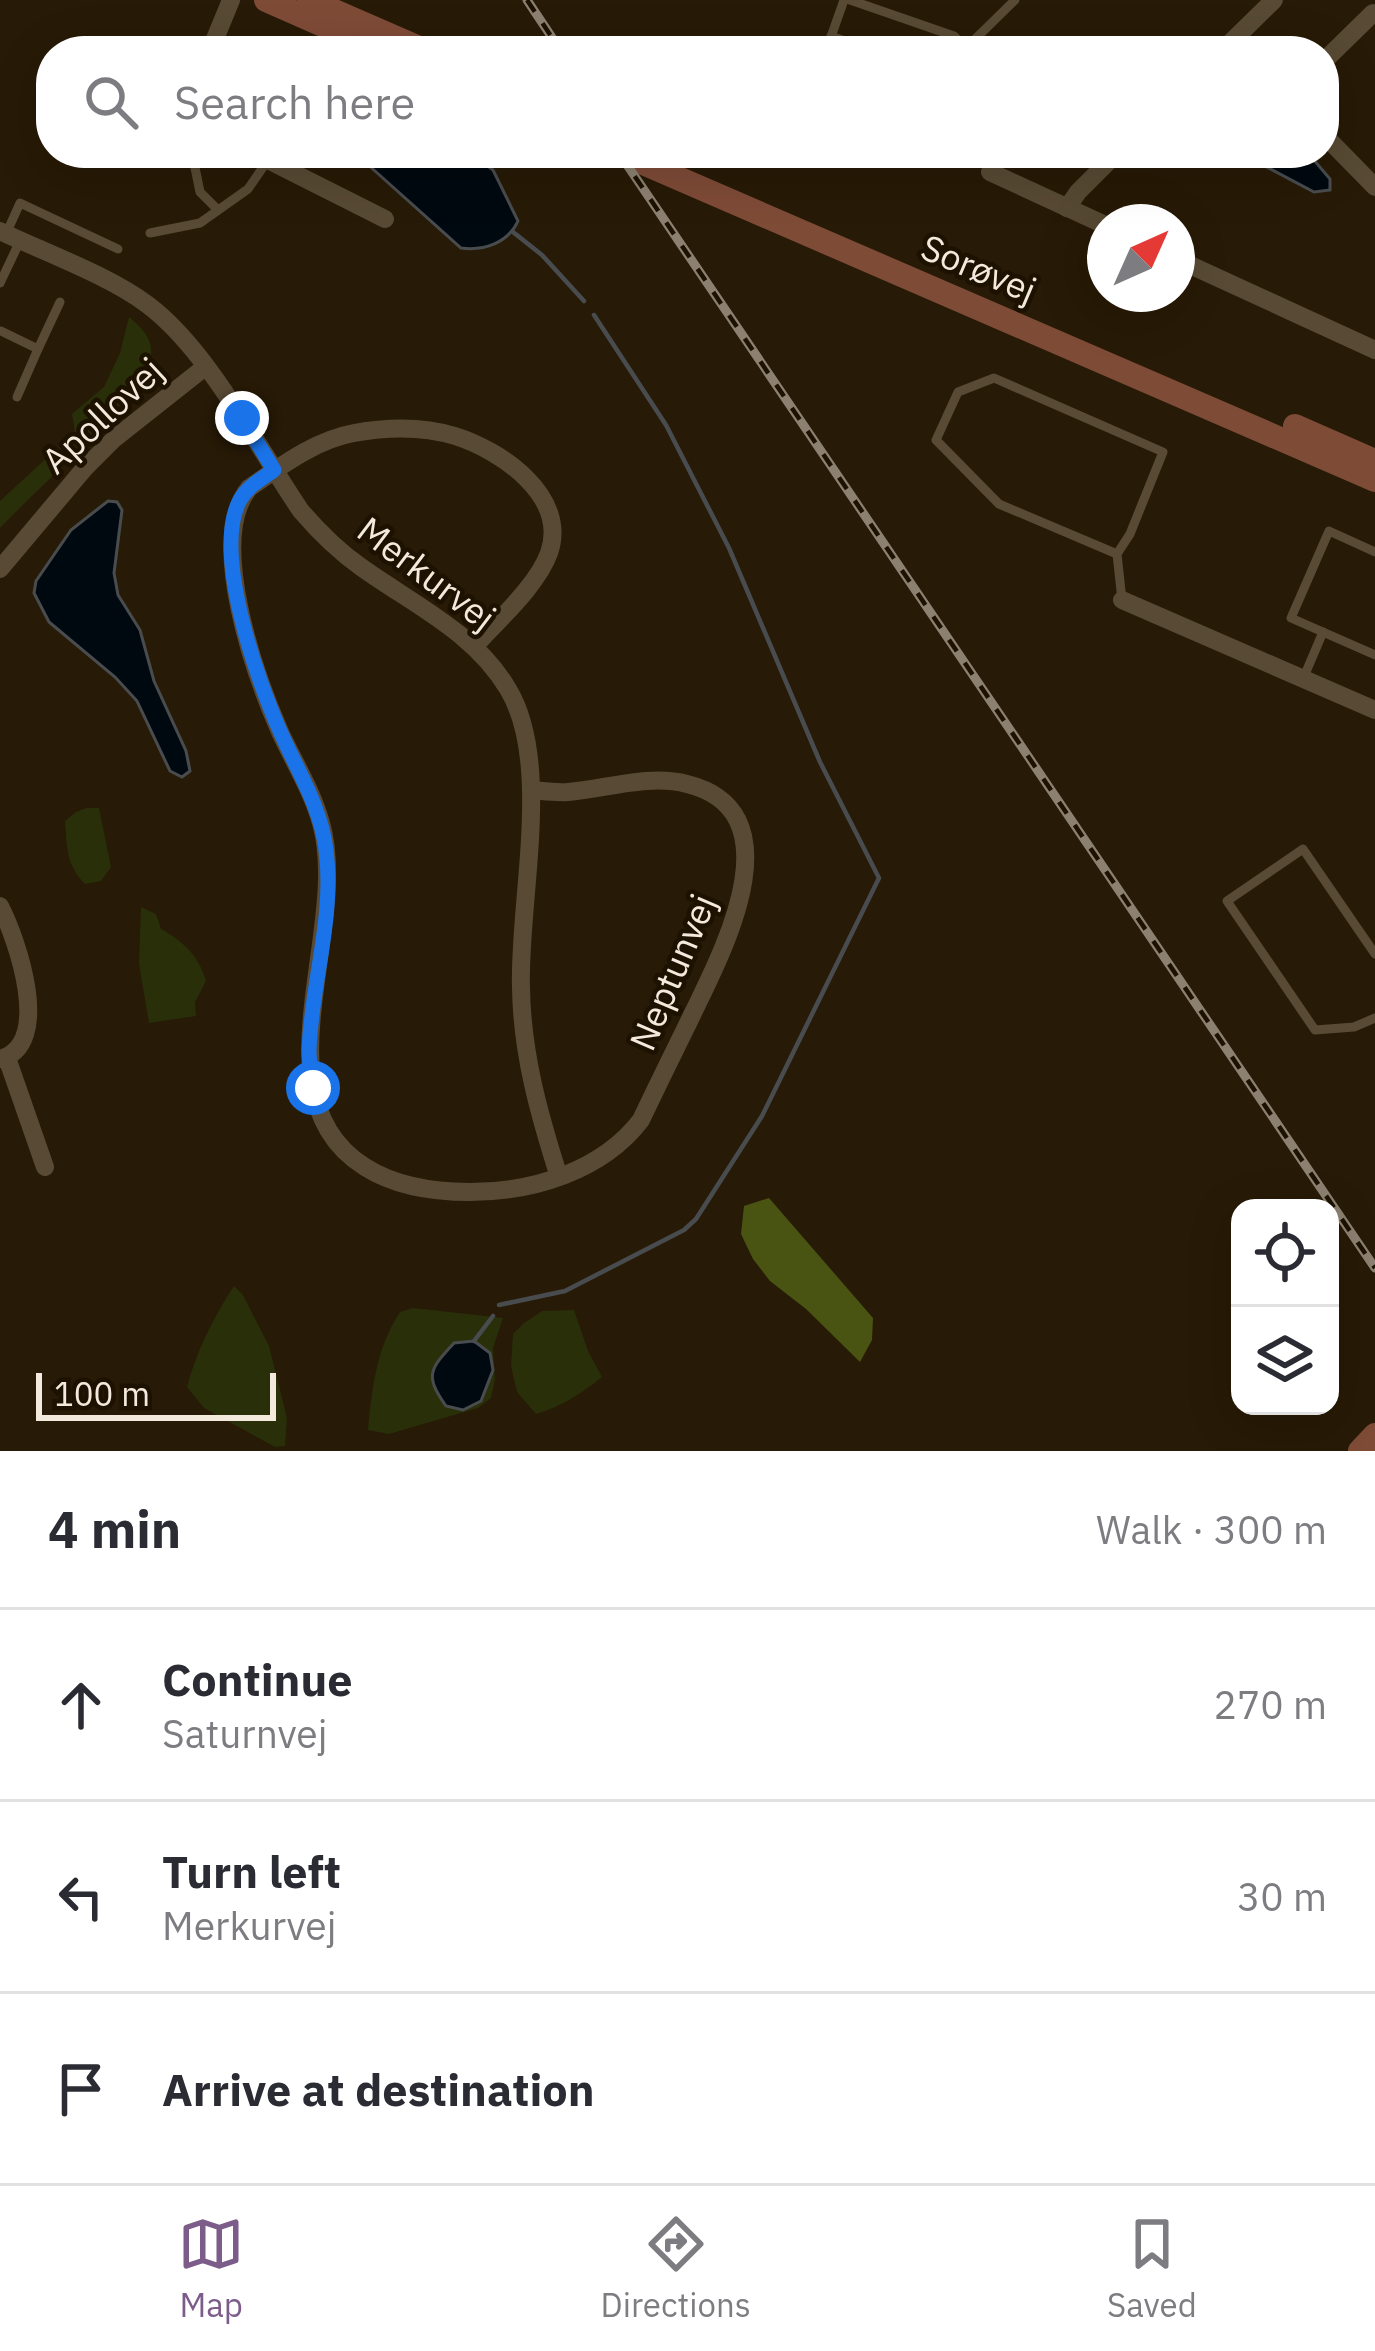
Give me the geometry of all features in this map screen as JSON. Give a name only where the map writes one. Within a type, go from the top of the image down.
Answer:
[{"type":"street","points":[[216,36],[231,0]]},
{"type":"street","points":[[266,0],[348,36]]},
{"type":"street","points":[[309,0],[392,36]]},
{"type":"street","points":[[1237,36],[1274,0]]},
{"type":"street","points":[[1339,47],[1373,14]]},
{"type":"street","points":[[1339,150],[1375,187]]},
{"type":"street","points":[[285,168],[386,219]]},
{"type":"street","name":"Sorøvej","points":[[674,168],[1375,480]]},
{"type":"street","name":"Sorøvej","points":[[675,168],[1375,461]]},
{"type":"street","points":[[1066,208],[1102,168]]},
{"type":"street","points":[[990,172],[1087,218]]},
{"type":"street","name":"Merkurvej","points":[[9,235],[148,304],[205,367],[301,511],[338,550],[475,646],[510,692],[523,719],[531,790],[520,984],[523,1033],[535,1102],[559,1177]]},
{"type":"street","points":[[1195,267],[1375,350]]},
{"type":"street","name":"Apollovej","points":[[0,569],[114,439],[205,367]]},
{"type":"street","points":[[274,470],[308,449],[348,434],[391,428],[454,436],[483,448],[522,475],[547,508],[552,525],[548,555],[527,588],[475,646]]},
{"type":"street","name":"Neptunvej","points":[[274,470],[249,488],[237,507],[231,532],[233,577],[259,678],[310,794],[326,844],[327,904],[309,1053],[322,1120],[336,1143],[358,1163],[391,1180],[424,1189],[484,1192],[559,1177],[601,1158],[641,1120],[728,941],[741,899],[745,858],[742,833],[731,811],[714,795],[686,784],[653,781],[562,793],[531,790]]},
{"type":"street","points":[[1122,600],[1375,710]]},
{"type":"street","points":[[0,906],[18,949],[27,988],[24,1036],[17,1051],[4,1058],[46,1167]]},
{"type":"street","points":[[1360,1451],[1375,1435]]},
{"type":"lane","points":[[831,36],[847,0],[954,36]]},
{"type":"lane","points":[[978,36],[1015,0]]},
{"type":"lane","points":[[195,168],[200,192],[218,210]]},
{"type":"lane","points":[[150,233],[200,223],[248,189],[256,168]]},
{"type":"lane","points":[[0,283],[20,203],[118,249]]},
{"type":"lane","points":[[16,398],[60,302]]},
{"type":"lane","points":[[0,318],[0,332],[38,350]]},
{"type":"lane","points":[[1117,554],[999,504],[936,440],[958,392],[994,378],[1163,452],[1130,534],[1117,554],[1122,600]]},
{"type":"lane","points":[[1375,552],[1329,532],[1291,618],[1375,655]]},
{"type":"lane","points":[[1303,679],[1324,632]]},
{"type":"lane","points":[[1375,954],[1303,849],[1227,901],[1315,1030],[1354,1027],[1375,1018]]},
{"type":"green space","points":[[129,317],[150,344],[145,372],[110,417],[0,528],[0,501],[75,432],[72,414],[104,387],[120,353]]},
{"type":"green space","points":[[86,808],[99,808],[111,867],[101,881],[85,884],[71,862],[65,821]]},
{"type":"green space","points":[[141,907],[156,914],[161,929],[183,944],[199,964],[206,981],[195,1002],[196,1016],[149,1023],[139,964]]},
{"type":"green space","points":[[769,1198],[873,1318],[872,1340],[860,1362],[770,1281],[753,1259],[741,1234],[744,1206]]},
{"type":"green space","points":[[234,1286],[269,1346],[287,1418],[285,1446],[275,1447],[204,1408],[187,1387],[206,1335]]},
{"type":"green space","points":[[413,1308],[503,1318],[493,1348],[491,1398],[478,1408],[389,1434],[368,1430],[385,1340],[400,1312]]},
{"type":"green space","points":[[574,1310],[602,1377],[571,1399],[536,1414],[517,1392],[511,1366],[513,1334],[542,1311]]},
{"type":"shaded area","points":[[372,168],[493,170],[518,221],[494,244],[461,248]]},
{"type":"shaded area","points":[[1268,168],[1321,168],[1330,179],[1330,190],[1314,192]]},
{"type":"shaded area","points":[[108,501],[117,502],[122,510],[114,573],[118,595],[140,630],[154,681],[186,751],[190,771],[182,777],[170,771],[137,701],[49,622],[34,593],[36,581],[71,530]]},
{"type":"shaded area","points":[[474,1341],[490,1353],[493,1370],[481,1401],[463,1410],[446,1406],[435,1387],[435,1366],[454,1343]]},
{"type":"waterway","points":[[513,232],[542,255],[584,301]]},
{"type":"waterway","points":[[499,1305],[565,1291],[684,1230],[696,1219],[762,1116],[879,878],[820,762],[729,548],[666,425],[594,315]]},
{"type":"waterway","points":[[474,1341],[493,1316]]},
{"type":"railway","points":[[527,0],[551,36]]},
{"type":"railway","points":[[629,168],[1375,1268]]},
{"type":"route","points":[[242,418],[274,470],[249,488],[237,507],[231,532],[233,577],[259,678],[310,794],[326,844],[327,904],[309,1053],[313,1088]]}]
